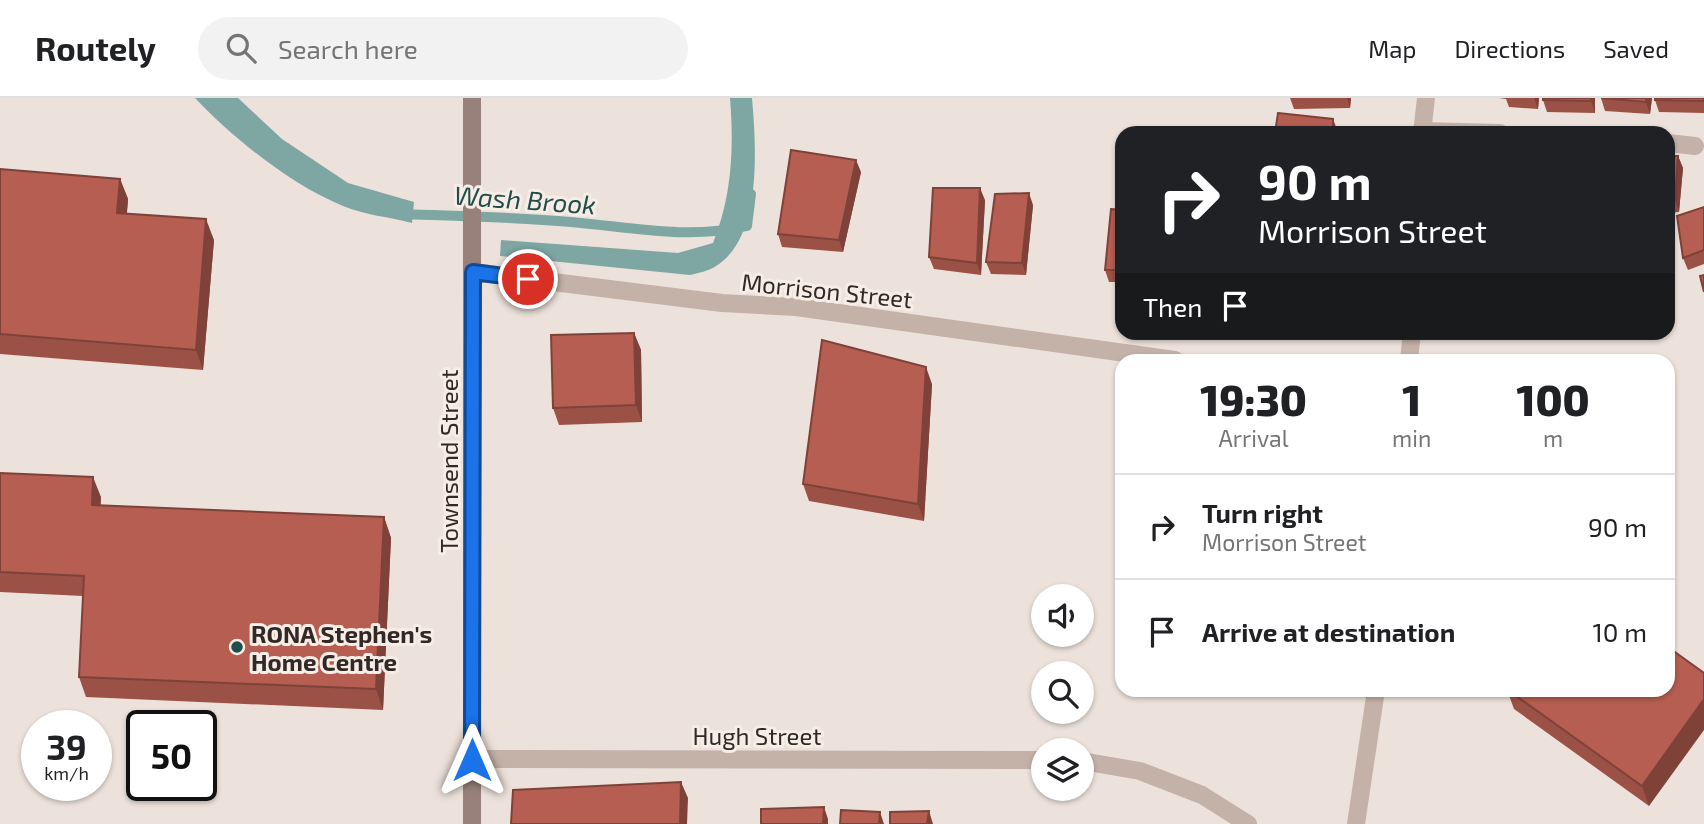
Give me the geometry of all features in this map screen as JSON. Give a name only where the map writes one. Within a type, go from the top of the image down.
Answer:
[{"type":"main road","name":"Townsend Street","points":[[471,98],[472,824]]},
{"type":"street","points":[[1423,126],[1426,98]]},
{"type":"street","points":[[1675,144],[1695,146]]},
{"type":"street","name":"Morrison Street","points":[[473,272],[722,303],[796,307],[1132,354]]},
{"type":"street","points":[[1356,824],[1375,697]]},
{"type":"street","name":"Hugh Street","points":[[472,760],[1031,760]]},
{"type":"street","points":[[1094,763],[1140,771],[1202,795],[1248,824]]},
{"type":"water","points":[[195,98],[238,98],[282,139],[348,183],[414,202],[412,223],[351,209],[303,186],[245,144]]},
{"type":"water","points":[[730,98],[752,98],[755,140],[753,189],[742,234],[731,252],[716,266],[690,275],[500,256],[501,240],[678,253],[713,243],[728,190],[732,135]]},
{"type":"building","points":[[1591,98],[1591,101],[1543,100]]},
{"type":"building","points":[[1601,98],[1646,98],[1646,102]]},
{"type":"building","points":[[1704,98],[1704,101],[1655,100]]},
{"type":"building","points":[[1278,113],[1333,119],[1333,126],[1276,126]]},
{"type":"building","points":[[791,150],[856,160],[839,240],[778,234]]},
{"type":"building","points":[[1675,156],[1678,156],[1675,200]]},
{"type":"building","points":[[0,169],[120,179],[117,213],[206,219],[196,350],[0,334]]},
{"type":"building","points":[[933,188],[980,188],[977,263],[929,257]]},
{"type":"building","points":[[1029,193],[1022,263],[986,262],[995,194]]},
{"type":"building","points":[[1704,207],[1704,250],[1683,258],[1677,216]]},
{"type":"building","points":[[1111,209],[1115,209],[1115,270],[1105,270]]},
{"type":"building","points":[[1704,275],[1704,292],[1700,276]]},
{"type":"building","points":[[634,333],[636,405],[553,408],[551,335]]},
{"type":"building","points":[[822,340],[926,367],[918,504],[803,484]]},
{"type":"building","name":"RONA Stephen's Home Centre","points":[[0,473],[93,477],[92,505],[384,517],[376,689],[79,677],[84,576],[0,572]]},
{"type":"building","points":[[1675,652],[1704,673],[1704,699],[1642,786],[1518,697],[1675,697]]},
{"type":"building","points":[[681,782],[680,824],[511,824],[513,790]]},
{"type":"building","points":[[824,807],[823,824],[761,824],[761,809]]},
{"type":"building","points":[[841,810],[880,812],[879,824],[840,824]]},
{"type":"building","points":[[929,811],[927,824],[890,824],[890,812]]},
{"type":"waterway","name":"Wash Brook","points":[[398,214],[528,219],[659,231],[702,232],[747,226],[751,194]]},
{"type":"place","name":"RONA Stephen's Home Centre","points":[[237,647]]},
{"type":"route","points":[[472,760],[473,272],[528,279]]}]
